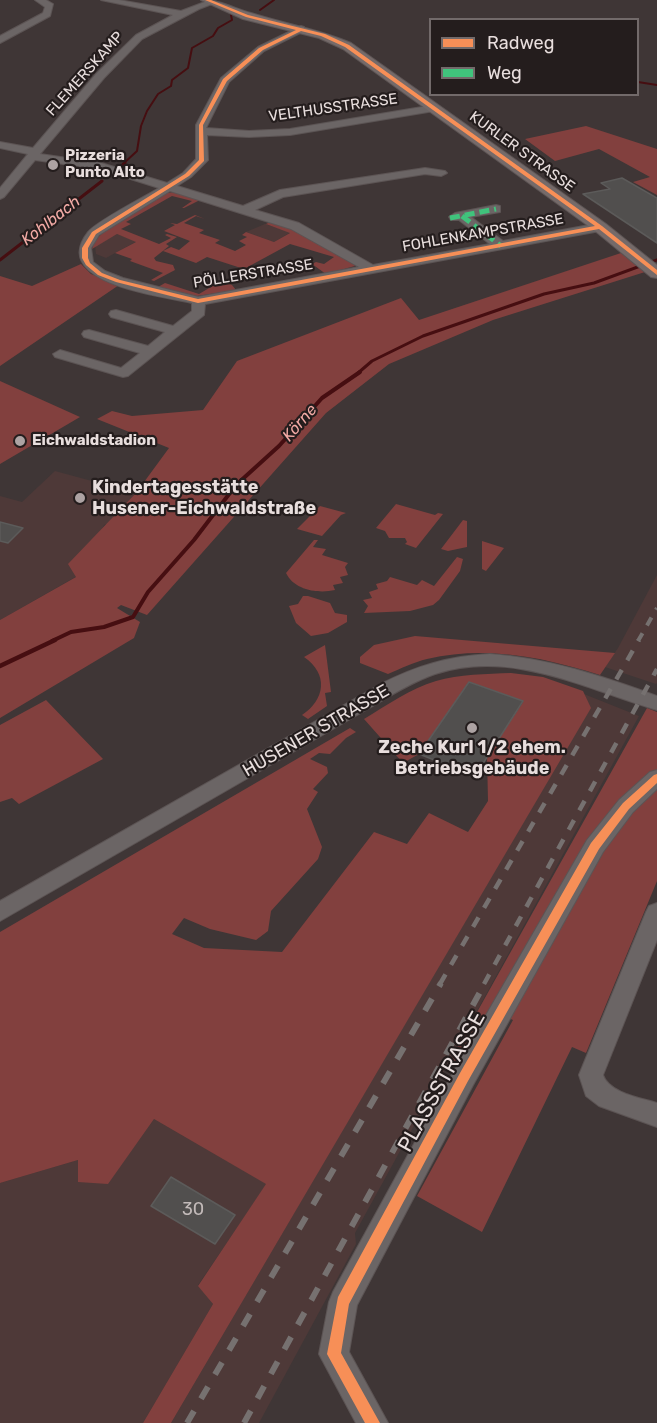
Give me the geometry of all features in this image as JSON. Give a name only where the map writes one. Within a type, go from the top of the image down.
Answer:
[{"type":"main road","name":"KURLER STRASSE","points":[[213,2],[257,19],[301,29],[342,43],[600,227],[655,271]]},
{"type":"street","points":[[43,1],[59,0]]},
{"type":"street","points":[[105,0],[180,14]]},
{"type":"street","points":[[0,40],[47,14],[50,6],[43,1]]},
{"type":"street","name":"FLEMERSKAMP","points":[[0,195],[100,76],[138,37],[180,14],[213,2]]},
{"type":"street","points":[[0,27],[18,30]]},
{"type":"street","points":[[168,186],[201,164],[203,156],[200,131],[225,80],[261,49],[301,29]]},
{"type":"street","name":"VELTHUSSTRASSE","points":[[200,131],[249,134],[290,132],[434,108]]},
{"type":"street","points":[[0,145],[34,154],[91,164],[245,210],[306,231],[371,269]]},
{"type":"street","points":[[0,156],[16,150]]},
{"type":"street","points":[[245,210],[280,194],[425,171],[441,173]]},
{"type":"street","name":"PÖLLERSTRASSE","points":[[168,186],[94,233],[85,248],[85,258],[93,269],[118,281],[198,301],[371,269]]},
{"type":"street","points":[[496,209],[456,217],[501,246]]},
{"type":"street","name":"FOHLENKAMPSTRASSE","points":[[371,269],[600,227]]},
{"type":"street","points":[[60,354],[123,373],[199,312],[198,301]]},
{"type":"street","points":[[116,314],[177,331]]},
{"type":"street","points":[[89,334],[150,351]]},
{"type":"street","points":[[136,363],[157,370]]},
{"type":"street","name":"HUSENER STRASSE","points":[[0,912],[371,698],[405,679],[435,667],[474,662],[511,661],[548,667],[657,703]]},
{"type":"street","name":"PLASSSTRASSE","points":[[373,1423],[334,1354],[343,1302],[464,1077],[595,846],[626,806],[657,777]]},
{"type":"street","points":[[657,912],[591,1075],[595,1088],[608,1098],[657,1114]]},
{"type":"shaded area","points":[[586,126],[657,149],[657,195],[633,182],[650,177],[599,149],[555,161],[525,139]]},
{"type":"shaded area","points":[[175,192],[200,200],[182,208],[192,201],[172,196],[126,222],[131,224],[121,229],[159,244],[171,238],[165,235],[167,234],[177,237],[166,244],[169,246],[154,258],[156,261],[173,265],[175,270],[154,281],[151,280],[163,273],[115,253],[136,242],[117,234],[92,249],[102,233],[112,225],[165,193]]},
{"type":"shaded area","points":[[195,215],[205,219],[196,216],[184,223],[204,230],[199,233],[220,240],[215,243],[235,251],[246,245],[239,241],[247,237],[242,235],[246,232],[274,242],[290,233],[266,224],[270,222],[287,226],[353,262],[355,266],[326,274],[312,264],[316,262],[324,264],[334,257],[290,244],[244,269],[207,257],[196,263],[163,251],[171,247],[179,250],[190,241],[164,231],[175,225],[170,223],[177,224]]},
{"type":"shaded area","points":[[265,224],[291,232],[274,242],[246,232]]},
{"type":"shaded area","points":[[117,234],[137,241],[106,258],[96,254],[95,246]]},
{"type":"shaded area","points":[[621,253],[645,272],[493,320],[389,364],[326,413],[147,615],[121,605],[117,608],[140,622],[134,638],[0,718],[0,620],[76,577],[68,564],[136,493],[169,448],[97,419],[112,411],[132,416],[203,410],[237,361],[401,298],[419,320]]},
{"type":"shaded area","points":[[81,264],[91,274],[119,285],[0,366],[0,276],[32,286]]},
{"type":"shaded area","points":[[221,281],[232,285],[236,290],[197,296],[158,287],[165,283],[199,294]]},
{"type":"shaded area","name":"Eichwaldstadion","points":[[0,381],[80,417],[0,464]]},
{"type":"shaded area","points":[[55,471],[136,493],[109,523],[104,525],[77,576],[0,620],[0,496],[22,502]]},
{"type":"shaded area","points":[[396,504],[435,515],[443,514],[416,548],[405,544],[407,542],[405,538],[389,538],[385,531],[376,528]]},
{"type":"shaded area","points":[[320,506],[346,513],[341,515],[322,536],[297,529]]},
{"type":"shaded area","points":[[463,520],[467,521],[467,547],[448,551],[441,549]]},
{"type":"shaded area","points":[[314,540],[318,540],[313,547],[326,549],[322,555],[348,563],[345,567],[348,575],[340,577],[343,583],[333,585],[335,590],[314,591],[301,587],[286,573]]},
{"type":"shaded area","points":[[482,541],[504,548],[486,571],[482,569]]},
{"type":"shaded area","points":[[457,557],[463,559],[460,571],[433,605],[410,611],[364,613],[368,606],[363,600],[372,598],[369,592],[378,589],[376,584],[387,581],[390,577],[417,585],[422,580],[434,586]]},
{"type":"shaded area","points":[[657,575],[656,684],[605,667],[618,648]]},
{"type":"shaded area","points":[[303,596],[330,603],[335,613],[347,615],[347,622],[328,633],[311,636],[296,623],[289,606],[298,604]]},
{"type":"shaded area","points":[[415,636],[615,653],[600,675],[536,658],[492,653],[449,655],[427,659],[388,674],[360,663],[360,657],[374,645]]},
{"type":"shaded area","points":[[325,645],[331,692],[325,693],[327,706],[308,719],[302,715],[316,702],[321,687],[317,671],[304,657]]},
{"type":"shaded area","points":[[511,673],[543,677],[583,691],[591,708],[171,1423],[143,1423],[213,1304],[198,1286],[266,1184],[154,1119],[108,1184],[78,1182],[78,1160],[0,1183],[0,932],[350,728],[356,732],[346,738],[330,754],[319,753],[310,759],[327,767],[328,773],[313,789],[318,792],[307,809],[322,847],[318,859],[271,911],[268,931],[256,940],[210,929],[184,918],[172,934],[204,948],[282,952],[374,832],[407,844],[429,813],[468,832],[488,801],[487,756],[523,702],[469,682],[419,754],[403,763],[364,719],[426,684],[464,676]]},
{"type":"shaded area","points":[[584,694],[639,716],[355,1233],[356,1244],[259,1423],[171,1423],[590,708]]},
{"type":"shaded area","points":[[46,700],[103,759],[19,804],[12,798],[0,802],[0,725]]},
{"type":"shaded area","points":[[647,708],[657,712],[657,770],[611,813],[457,1067],[448,1064]]},
{"type":"shaded area","points":[[657,787],[657,881],[586,1053],[572,1047],[482,1232],[417,1196],[513,1020],[506,1017],[620,822]]},
{"type":"shaded area","points":[[154,1119],[267,1184],[198,1285],[213,1304],[143,1423],[0,1423],[0,1183],[78,1160],[107,1184]]},
{"type":"building","points":[[622,178],[657,198],[657,243],[583,194],[610,189],[601,183]]},
{"type":"building","points":[[0,522],[23,528],[8,543],[0,541]]},
{"type":"building","name":"Zeche Kurl 1/2 ehem. Betriebsgebäude","points":[[469,682],[523,701],[475,776],[419,754]]},
{"type":"building","points":[[171,1177],[235,1215],[215,1244],[151,1206]]},
{"type":"waterway","name":"Kohlbach","points":[[260,10],[274,0]]},
{"type":"waterway","name":"Kohlbach","points":[[123,164],[137,151],[141,126],[158,94],[171,86],[172,80],[188,68],[192,48],[213,36],[218,28],[232,20],[231,15]]},
{"type":"waterway","points":[[639,82],[657,85]]},
{"type":"waterway","name":"Kohlbach","points":[[120,167],[125,163]]},
{"type":"waterway","name":"Kohlbach","points":[[0,260],[102,181]]},
{"type":"waterway","name":"Körne","points":[[358,373],[372,361],[423,336],[544,294],[594,283],[657,260]]},
{"type":"waterway","name":"Körne","points":[[52,641],[71,632],[104,627],[133,617],[148,592],[194,540],[236,485],[279,446],[322,398],[360,372]]},
{"type":"waterway","name":"Körne","points":[[0,666],[55,640]]},
{"type":"railway","points":[[638,641],[657,608]]},
{"type":"railway","points":[[440,984],[639,640]]},
{"type":"railway","points":[[484,984],[657,669]]},
{"type":"railway","points":[[187,1423],[441,983]]},
{"type":"railway","points":[[244,1423],[485,983]]},
{"type":"marked path","points":[[450,218],[496,209]]},
{"type":"marked path","points":[[462,216],[501,246]]},
{"type":"cycle path","points":[[207,0],[247,16],[323,35],[347,46],[600,227],[657,273]]},
{"type":"cycle path","points":[[301,29],[261,49],[225,80],[201,125],[202,160],[187,175],[94,233],[85,248],[85,258],[88,264],[100,274],[118,281],[198,301],[600,227]]},
{"type":"cycle path","points":[[373,1423],[334,1354],[343,1302],[464,1077],[595,846],[626,806],[657,777]]},
{"type":"place","name":"Pizzeria Punto Alto","points":[[53,165]]},
{"type":"place","name":"Eichwaldstadion","points":[[20,441]]},
{"type":"place","name":"Kindertagesstätte Husener-Eichwaldstraße","points":[[80,498]]},
{"type":"place","name":"Zeche Kurl 1/2 ehem. Betriebsgebäude","points":[[472,728]]}]
